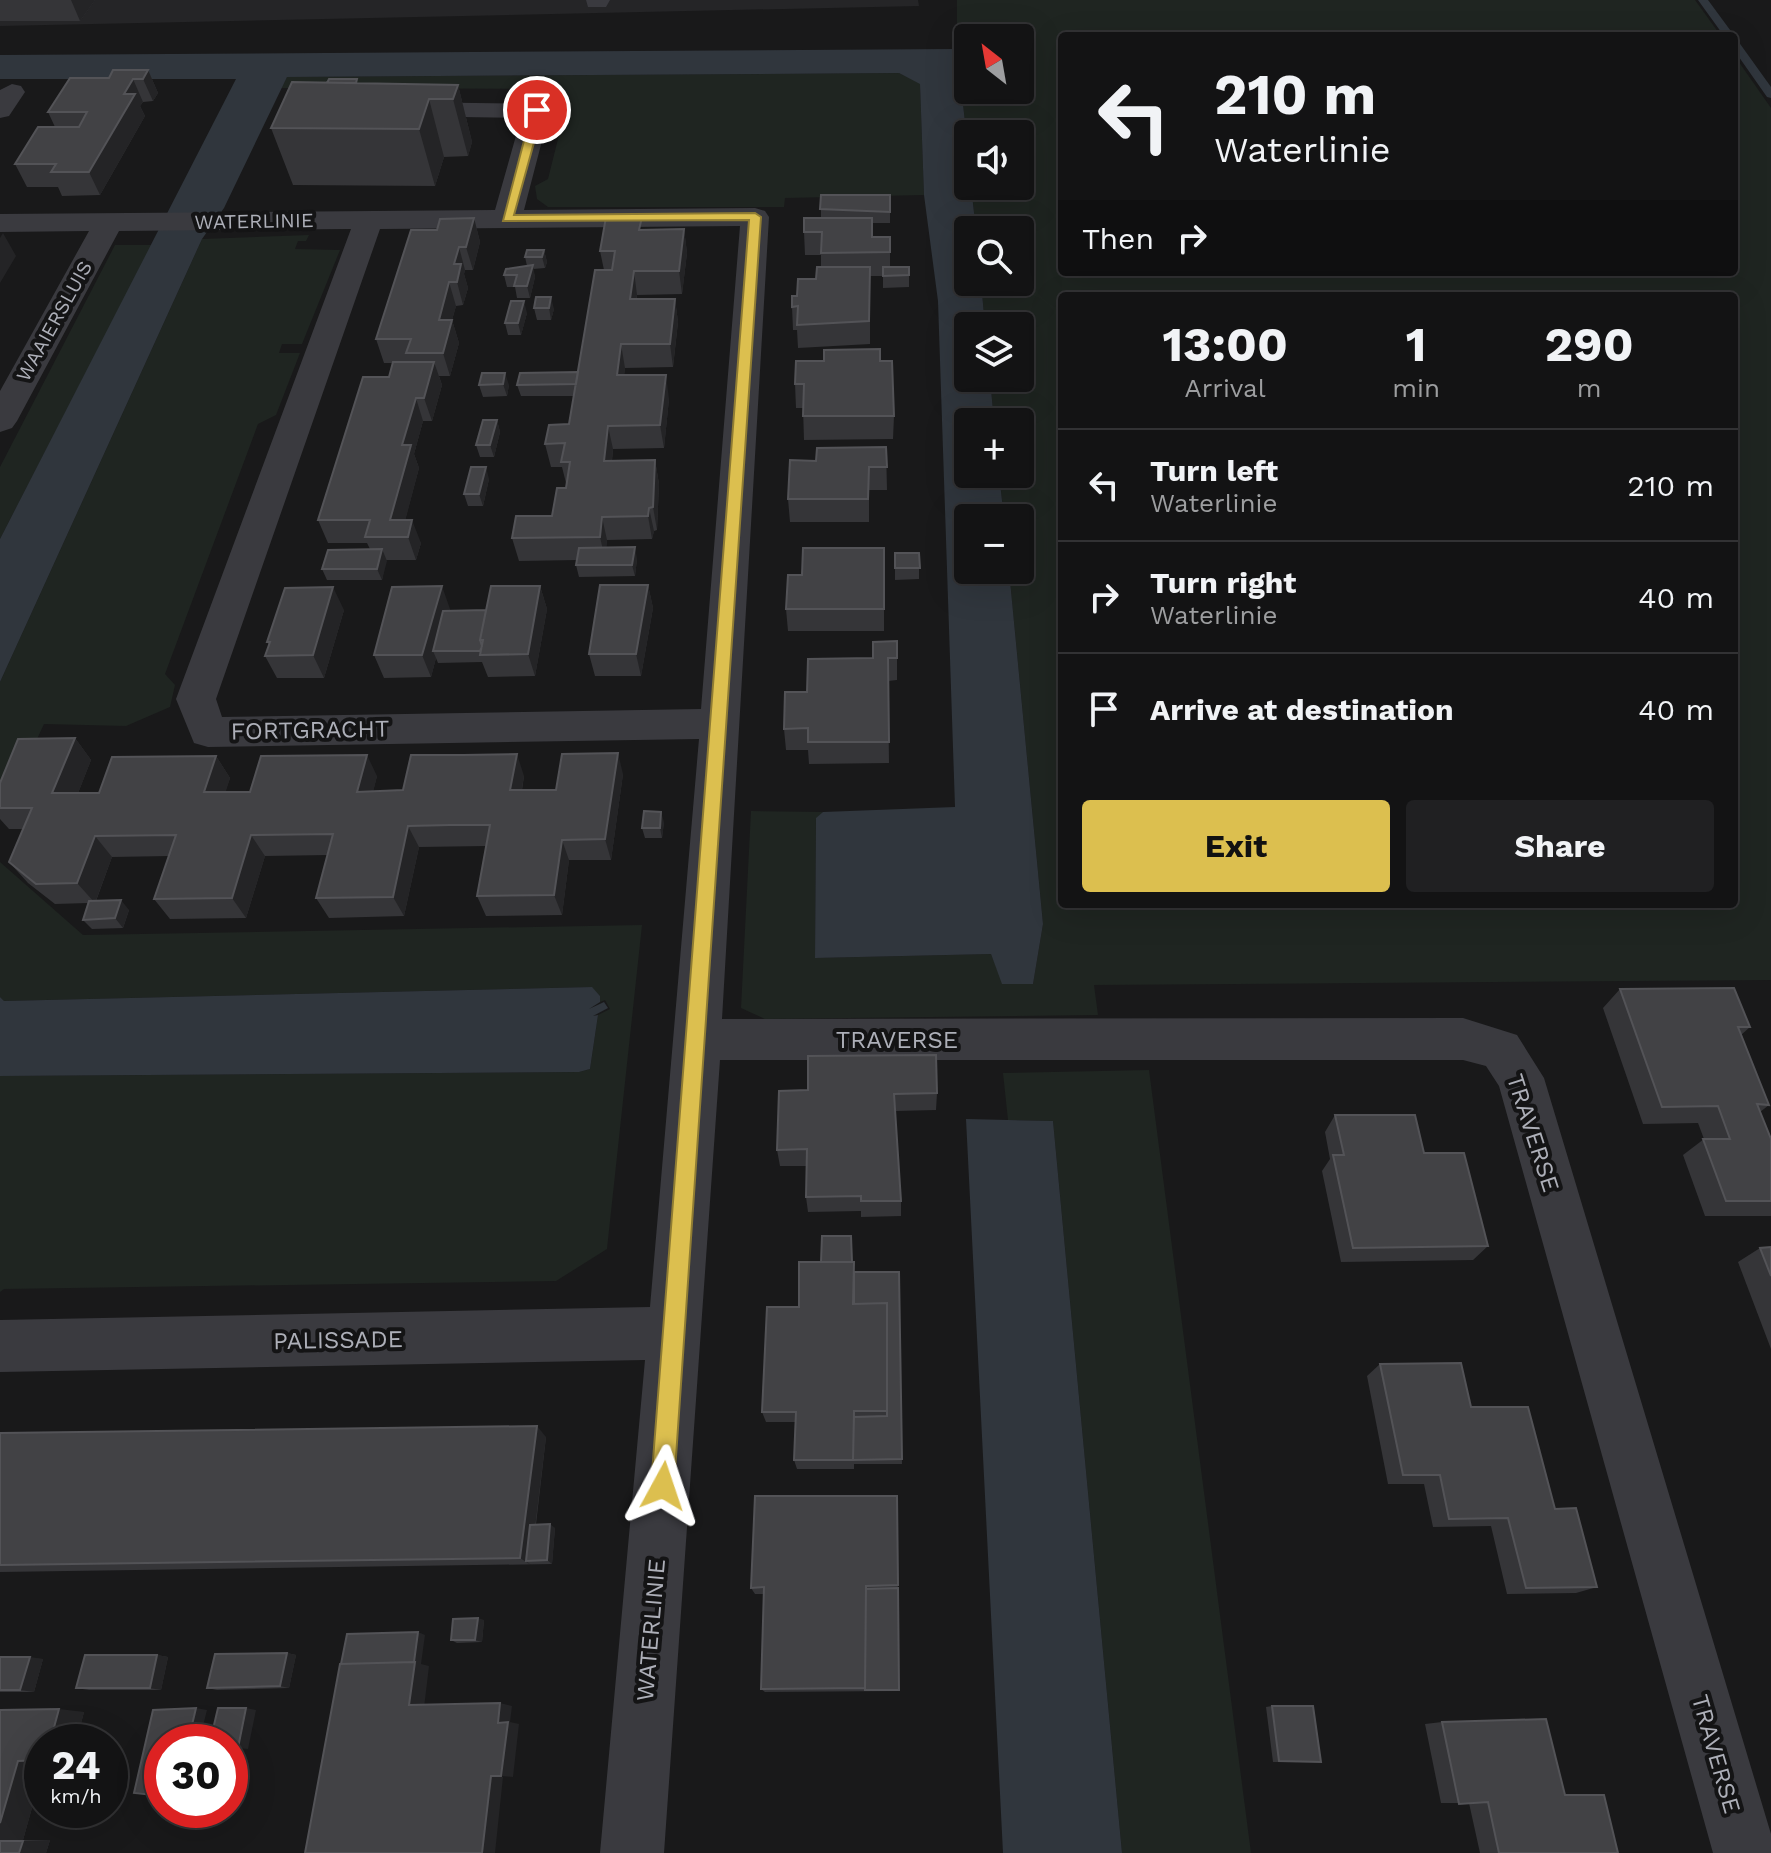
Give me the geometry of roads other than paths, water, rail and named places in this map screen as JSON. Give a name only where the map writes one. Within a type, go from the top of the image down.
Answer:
[{"type":"street","points":[[383,110],[537,110],[507,219]]},
{"type":"street","name":"WATERLINIE","points":[[0,223],[755,217],[717,724],[698,1040],[632,1853]]},
{"type":"street","name":"FORTGRACHT","points":[[369,220],[196,699],[208,732],[717,724]]},
{"type":"street","name":"WAAIERSLUIS","points":[[0,421],[109,222]]},
{"type":"street","name":"TRAVERSE","points":[[698,1040],[1463,1039],[1501,1050],[1520,1078],[1745,1853]]},
{"type":"street","name":"PALISSADE","points":[[0,1346],[675,1333]]},
{"type":"waterway","points":[[1703,0],[1726,32]]},
{"type":"waterway","points":[[1738,49],[1771,95]]}]
